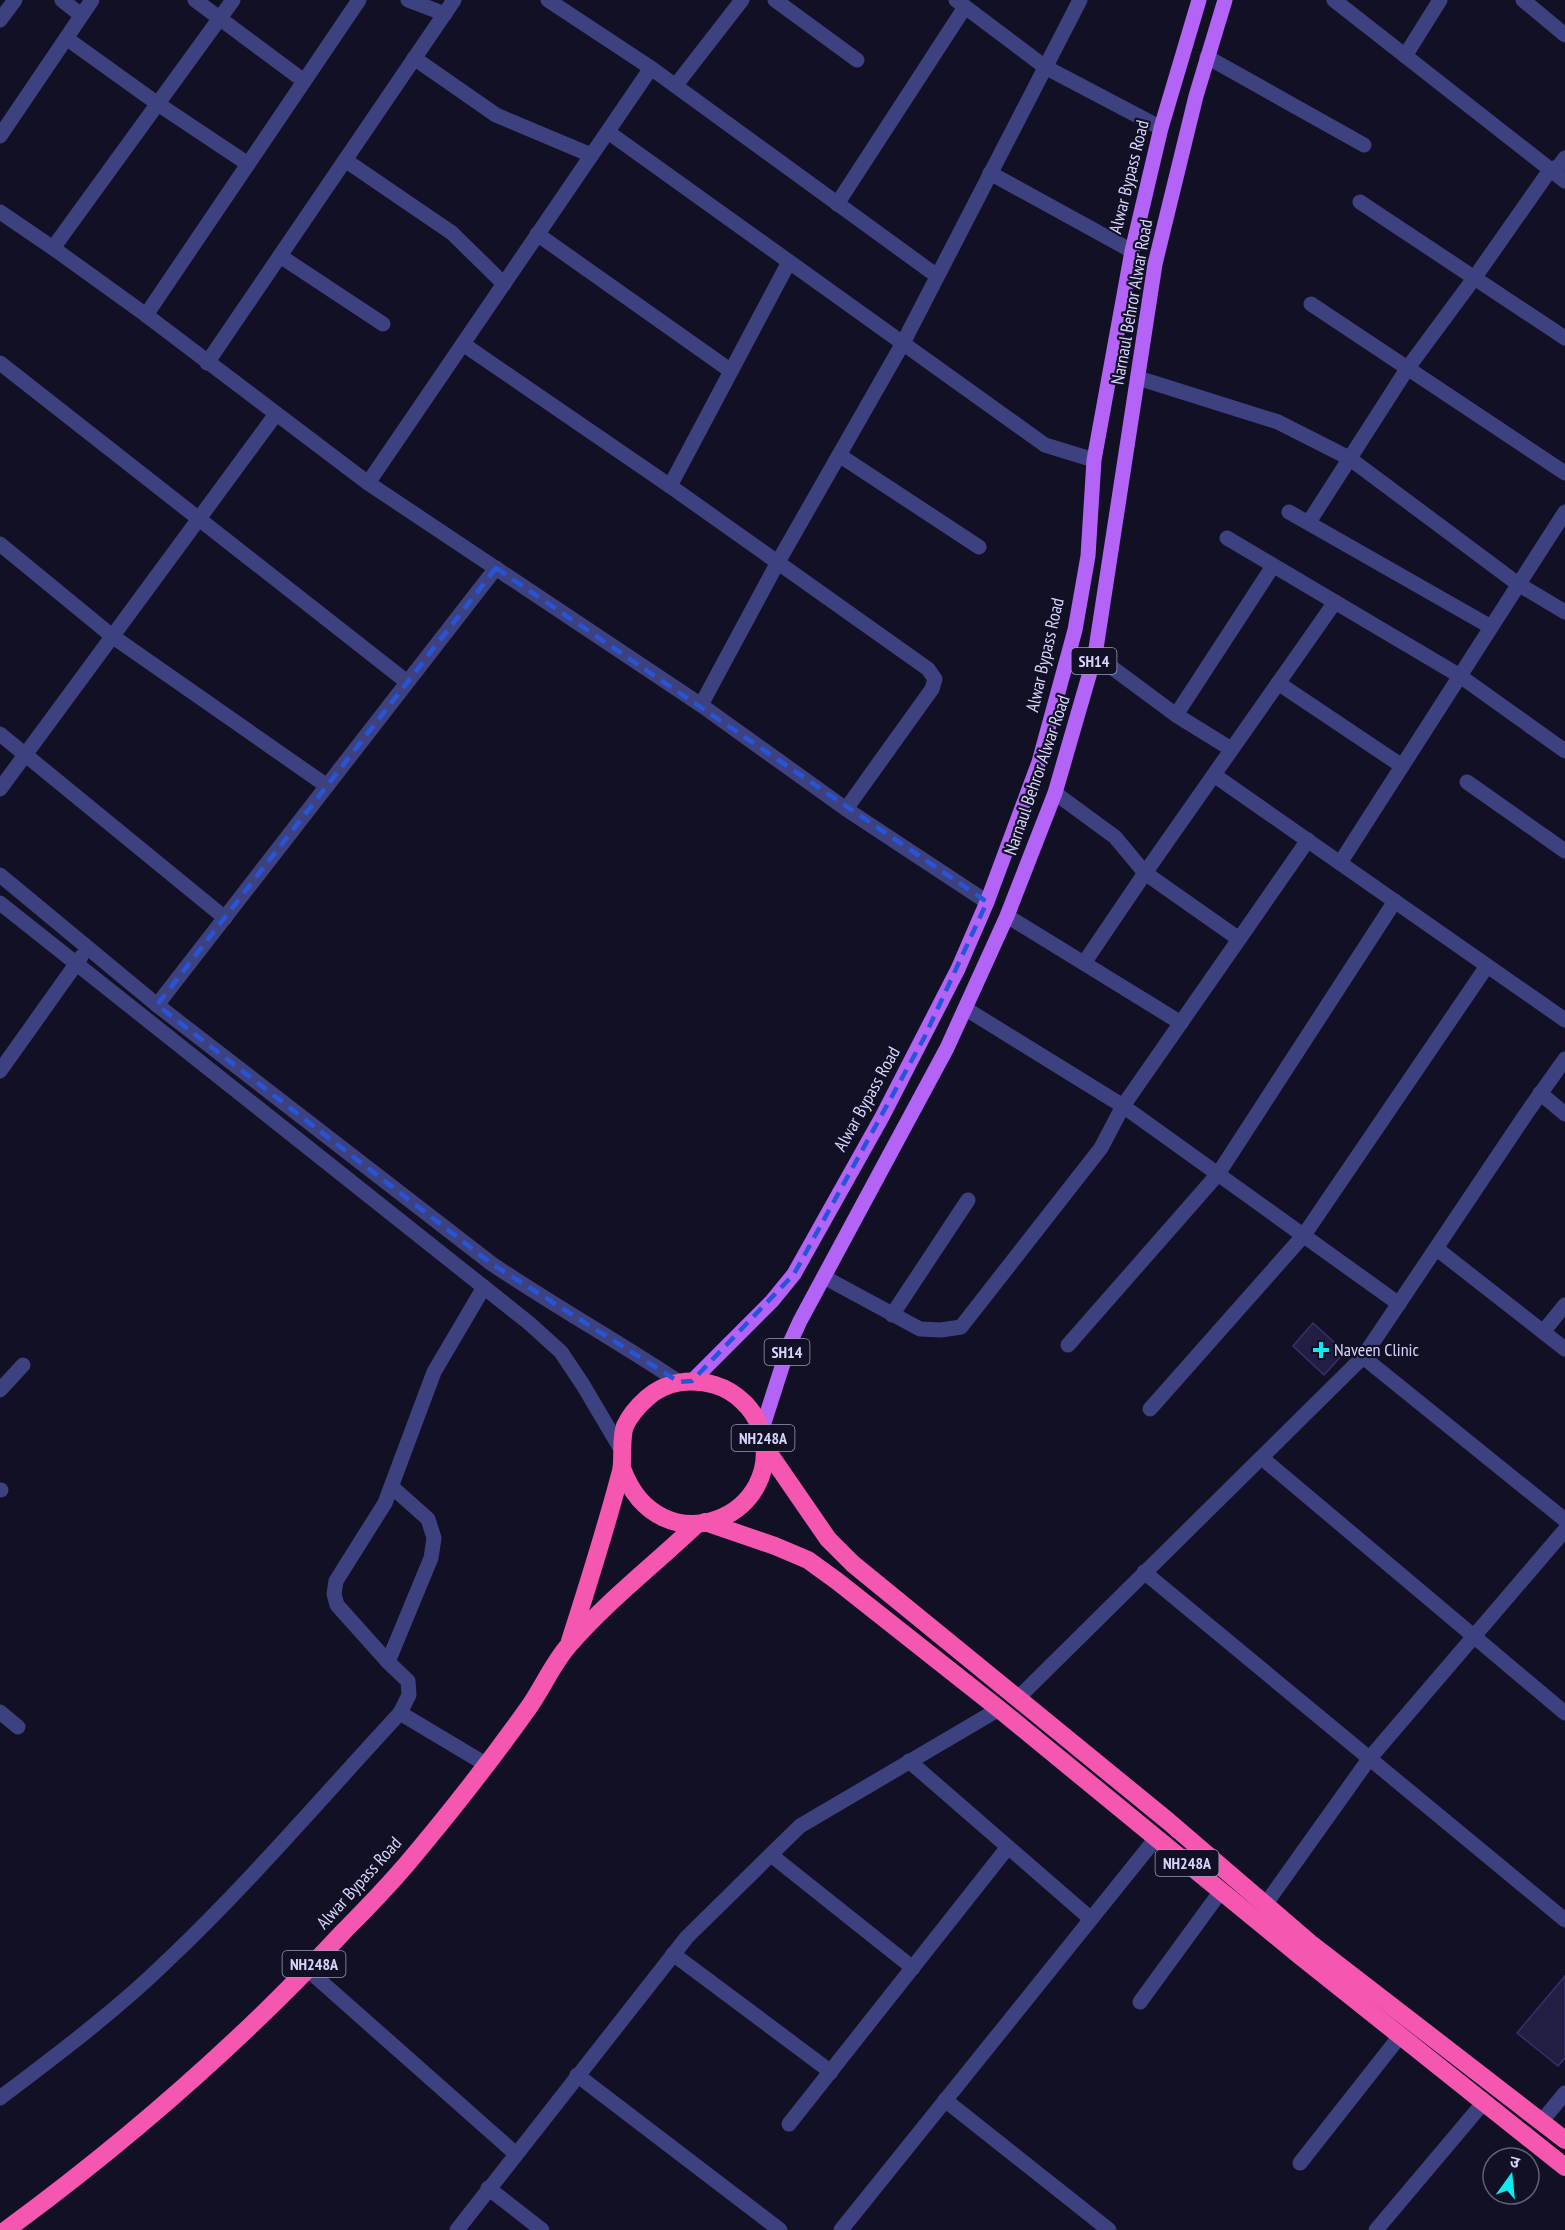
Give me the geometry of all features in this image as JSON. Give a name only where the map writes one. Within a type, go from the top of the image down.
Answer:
[{"type":"highway","name":"NH248A","points":[[568,1646],[622,1460],[625,1427],[637,1407],[656,1391],[686,1382],[706,1382],[730,1391],[757,1420],[763,1439],[828,1539],[880,1587],[1168,1821],[1356,1980],[1565,2140]]},
{"type":"highway","name":"NH248A","points":[[622,1460],[627,1484],[636,1498],[663,1518],[679,1524],[700,1523],[720,1519],[733,1512],[754,1490],[762,1469],[763,1439]]},
{"type":"highway","name":"NH248A","points":[[568,1646],[615,1598],[700,1523]]},
{"type":"highway","name":"NH248A","points":[[700,1523],[775,1546],[808,1560],[999,1708],[1221,1891],[1565,2167]]},
{"type":"highway","name":"Alwar Bypass Road","points":[[6,2230],[77,2178],[163,2108],[308,1970],[405,1866],[487,1765],[568,1646]]},
{"type":"main road","name":"Alwar Bypass Road","points":[[686,1382],[772,1301],[794,1274],[924,1038],[958,969],[987,902],[1039,762],[1075,630],[1088,556],[1094,460],[1132,251],[1161,128],[1199,0]]},
{"type":"main road","name":"Narnaul Behror Alwar Road","points":[[824,1277],[966,1009],[1007,916],[1055,793],[1095,655],[1155,264],[1207,57],[1225,0]]},
{"type":"main road","name":"SH14","points":[[763,1439],[789,1345],[824,1277]]},
{"type":"street","points":[[0,20],[15,0]]},
{"type":"street","points":[[62,0],[81,15]]},
{"type":"street","points":[[0,136],[92,0]]},
{"type":"street","points":[[195,0],[304,81]]},
{"type":"street","points":[[53,248],[234,0]]},
{"type":"street","points":[[146,315],[359,0]]},
{"type":"street","points":[[408,0],[445,14]]},
{"type":"street","points":[[207,363],[454,0]]},
{"type":"street","points":[[675,85],[742,0]]},
{"type":"street","points":[[775,0],[857,60]]},
{"type":"street","points":[[701,705],[778,562],[903,343],[1080,0]]},
{"type":"street","points":[[1334,0],[1565,182]]},
{"type":"street","points":[[1405,56],[1440,0]]},
{"type":"street","points":[[1523,0],[1565,35]]},
{"type":"street","points":[[555,2],[675,85],[937,276]]},
{"type":"street","points":[[837,204],[960,4],[1045,68],[1161,128]]},
{"type":"street","points":[[66,38],[158,104],[248,164]]},
{"type":"street","points":[[1207,57],[1364,145]]},
{"type":"street","points":[[414,58],[495,115],[591,155]]},
{"type":"street","points":[[368,483],[651,68]]},
{"type":"street","points":[[608,132],[1045,445],[1094,460]]},
{"type":"street","points":[[1309,522],[1407,369],[1550,170],[1558,166],[1565,158]]},
{"type":"street","points":[[345,160],[452,233],[504,284]]},
{"type":"street","points":[[990,174],[1132,251]]},
{"type":"street","points":[[1360,202],[1565,338]]},
{"type":"street","points":[[0,212],[146,315],[368,483],[701,705],[846,809],[987,902]]},
{"type":"street","points":[[537,234],[731,371]]},
{"type":"street","points":[[280,256],[383,324]]},
{"type":"street","points":[[670,486],[789,262]]},
{"type":"street","points":[[1311,304],[1565,473]]},
{"type":"street","points":[[463,344],[670,486],[928,669],[935,679],[932,689],[846,809]]},
{"type":"street","points":[[0,363],[407,682]]},
{"type":"street","points":[[1138,378],[1278,422],[1349,458],[1518,584],[1565,612]]},
{"type":"street","points":[[0,789],[276,414]]},
{"type":"street","points":[[839,455],[979,547]]},
{"type":"street","points":[[1289,512],[1491,627]]},
{"type":"street","points":[[1340,863],[1565,512]]},
{"type":"street","points":[[1227,538],[1460,676],[1565,751]]},
{"type":"street","points":[[0,544],[112,636],[327,786]]},
{"type":"street","points":[[1176,715],[1272,566]]},
{"type":"street","points":[[157,1005],[496,568]]},
{"type":"street","points":[[1084,963],[1335,602]]},
{"type":"street","points":[[1095,655],[1176,715],[1231,750]]},
{"type":"street","points":[[1278,682],[1402,766]]},
{"type":"street","points":[[0,734],[225,918]]},
{"type":"street","points":[[1214,775],[1565,1020]]},
{"type":"street","points":[[1467,782],[1565,851]]},
{"type":"street","points":[[1055,793],[1114,837],[1145,873],[1239,939]]},
{"type":"street","points":[[824,1277],[920,1329],[941,1330],[961,1327],[1101,1148],[1123,1106],[1308,840]]},
{"type":"street","points":[[0,875],[157,1005],[492,1264],[547,1302],[686,1382]]},
{"type":"street","points":[[1068,1345],[1218,1174],[1395,901]]},
{"type":"street","points":[[0,903],[529,1323],[561,1352],[583,1385],[622,1460]]},
{"type":"street","points":[[1007,916],[1181,1023]]},
{"type":"street","points":[[0,1071],[88,948]]},
{"type":"street","points":[[1150,1409],[1304,1235],[1487,966]]},
{"type":"street","points":[[966,1009],[1123,1106],[1399,1304]]},
{"type":"street","points":[[1018,1698],[1363,1358],[1565,1059]]},
{"type":"street","points":[[1540,1093],[1565,1114]]},
{"type":"street","points":[[892,1315],[968,1200]]},
{"type":"street","points":[[1437,1249],[1565,1348]]},
{"type":"street","points":[[0,2098],[99,2023],[170,1959],[242,1885],[400,1713],[410,1695],[408,1681],[337,1605],[334,1594],[336,1581],[385,1503],[434,1372],[484,1287]]},
{"type":"street","points":[[1543,1332],[1565,1305]]},
{"type":"street","points":[[1363,1358],[1565,1520]]},
{"type":"street","points":[[0,1390],[23,1365]]},
{"type":"street","points":[[1262,1458],[1565,1713]]},
{"type":"street","points":[[388,1662],[431,1558],[434,1538],[428,1519],[392,1487]]},
{"type":"street","points":[[1265,1905],[1369,1759],[1565,1530]]},
{"type":"street","points":[[1144,1572],[1565,1920]]},
{"type":"street","points":[[456,2230],[687,1937],[800,1826],[999,1708]]},
{"type":"street","points":[[0,1712],[18,1727]]},
{"type":"street","points":[[400,1713],[487,1765]]},
{"type":"street","points":[[909,1761],[1091,1919]]},
{"type":"street","points":[[841,2230],[1157,1837]]},
{"type":"street","points":[[789,2124],[1008,1847]]},
{"type":"street","points":[[771,1855],[913,1968]]},
{"type":"street","points":[[1140,2002],[1221,1891]]},
{"type":"street","points":[[673,1954],[831,2072]]},
{"type":"street","points":[[308,1970],[516,2154]]},
{"type":"street","points":[[1300,2163],[1400,2036]]},
{"type":"street","points":[[578,2075],[780,2230]]},
{"type":"street","points":[[1542,2121],[1565,2093]]},
{"type":"street","points":[[945,2100],[1109,2230]]},
{"type":"street","points":[[1376,2230],[1484,2102]]},
{"type":"street","points":[[489,2188],[542,2230]]},
{"type":"highlighted area","points":[[496,568],[987,902],[924,1038],[794,1274],[692,1381],[679,1382],[492,1264],[157,1005]]},
{"type":"building","points":[[1313,1323],[1345,1352],[1324,1375],[1293,1346]]},
{"type":"building","points":[[1565,1976],[1565,2058],[1558,2066],[1517,2033]]},
{"type":"place","name":"Naveen Clinic","points":[[1321,1350]]}]
